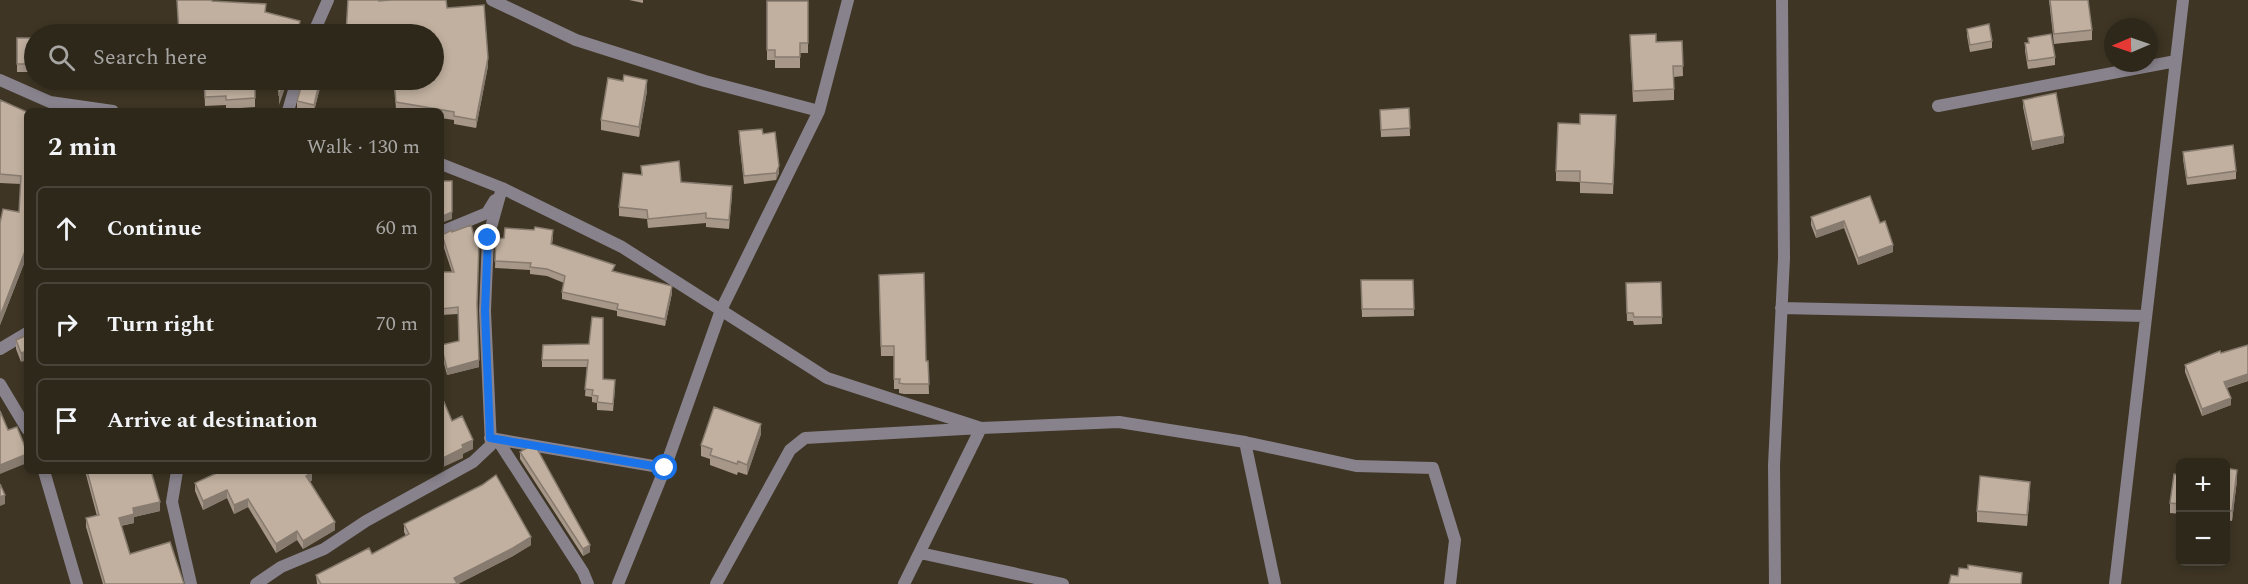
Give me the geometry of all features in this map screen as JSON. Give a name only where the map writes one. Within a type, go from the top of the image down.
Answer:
[{"type":"street","points":[[317,24],[328,0]]},
{"type":"street","points":[[492,0],[576,40],[705,81],[819,111]]},
{"type":"street","points":[[618,584],[665,468],[721,310],[819,111],[848,0]]},
{"type":"street","points":[[1774,584],[1774,465],[1784,258],[1782,0]]},
{"type":"street","points":[[2115,584],[2183,0]]},
{"type":"street","points":[[1938,106],[2176,61]]},
{"type":"street","points":[[0,80],[50,102],[91,108]]},
{"type":"street","points":[[289,108],[294,90]]},
{"type":"street","points":[[444,165],[502,188],[622,247],[827,378],[981,428]]},
{"type":"street","points":[[444,231],[487,213],[502,188]]},
{"type":"street","points":[[502,188],[488,238],[485,311],[494,438],[583,572],[588,584]]},
{"type":"street","points":[[1781,308],[2146,315]]},
{"type":"street","points":[[0,349],[24,335]]},
{"type":"street","points":[[0,384],[24,424]]},
{"type":"street","points":[[716,584],[790,450],[805,438],[1119,422],[1245,442],[1356,466],[1434,468],[1455,540],[1450,584]]},
{"type":"street","points":[[904,584],[981,428]]},
{"type":"street","points":[[494,438],[665,468]]},
{"type":"street","points":[[256,584],[281,567],[324,549],[366,521],[473,462],[494,438]]},
{"type":"street","points":[[1245,442],[1275,584]]},
{"type":"street","points":[[45,474],[77,584]]},
{"type":"street","points":[[177,474],[172,502],[191,584]]},
{"type":"street","points":[[920,553],[1063,584]]},
{"type":"building","points":[[177,0],[266,4],[265,12],[300,21],[299,24],[178,24]]},
{"type":"building","points":[[348,0],[446,0],[447,8],[484,5],[488,58],[476,120],[454,116],[454,112],[444,110],[444,108],[396,102],[395,90],[444,90],[444,24],[347,24]]},
{"type":"building","points":[[2050,0],[2088,0],[2092,30],[2054,34]]},
{"type":"building","points":[[767,1],[808,1],[808,43],[800,43],[800,57],[775,57],[775,50],[767,50]]},
{"type":"building","points":[[1989,24],[1992,41],[1970,45],[1967,29]]},
{"type":"building","points":[[1656,34],[1656,42],[1682,41],[1683,66],[1673,66],[1674,89],[1633,91],[1630,35]]},
{"type":"building","points":[[2051,34],[2055,57],[2028,61],[2025,43],[2029,43],[2028,38]]},
{"type":"building","points":[[17,38],[24,38],[24,64],[17,64]]},
{"type":"building","points":[[624,75],[647,80],[639,127],[601,120],[608,78],[623,81]]},
{"type":"building","points":[[205,90],[255,90],[255,98],[226,100],[226,96],[205,97]]},
{"type":"building","points":[[300,90],[318,90],[314,105],[297,101]]},
{"type":"building","points":[[2056,93],[2064,136],[2032,142],[2023,100]]},
{"type":"building","points":[[0,100],[24,111],[24,254],[0,316],[0,223],[3,209],[19,212],[21,176],[0,174]]},
{"type":"building","points":[[1409,108],[1410,128],[1381,130],[1380,110]]},
{"type":"building","points":[[1580,114],[1616,115],[1613,184],[1580,182],[1580,171],[1556,171],[1558,123],[1580,124]]},
{"type":"building","points":[[762,129],[763,134],[775,132],[779,166],[776,173],[744,176],[739,131]]},
{"type":"building","points":[[2233,145],[2236,171],[2187,178],[2183,152]]},
{"type":"building","points":[[679,161],[681,182],[732,186],[729,220],[706,218],[706,213],[648,219],[647,210],[619,207],[623,173],[642,175],[641,166]]},
{"type":"building","points":[[444,181],[452,181],[452,212],[444,216]]},
{"type":"building","points":[[1870,196],[1880,223],[1885,221],[1893,245],[1858,258],[1844,221],[1816,231],[1811,217]]},
{"type":"building","points":[[471,225],[476,242],[479,241],[477,304],[479,360],[447,369],[444,344],[459,341],[458,307],[444,309],[444,272],[454,272],[444,241],[444,234],[452,230],[452,232]]},
{"type":"building","points":[[535,227],[553,230],[551,244],[615,265],[612,271],[672,286],[665,319],[617,309],[618,304],[562,292],[565,276],[547,269],[530,267],[531,263],[495,261],[496,239],[504,238],[505,228],[534,230]]},
{"type":"building","points":[[924,273],[926,361],[928,361],[929,384],[899,383],[900,379],[894,379],[894,346],[881,346],[879,275]]},
{"type":"building","points":[[1361,280],[1413,280],[1414,309],[1362,309]]},
{"type":"building","points":[[1661,282],[1662,317],[1634,317],[1633,313],[1627,313],[1626,283]]},
{"type":"building","points":[[592,317],[603,318],[603,379],[615,380],[613,404],[597,402],[598,396],[592,395],[593,390],[585,389],[588,360],[542,360],[543,345],[589,344]]},
{"type":"building","points":[[24,336],[24,352],[21,353],[16,340]]},
{"type":"building","points":[[2248,345],[2248,374],[2224,382],[2231,398],[2202,409],[2185,365],[2220,351],[2221,353]]},
{"type":"building","points":[[444,402],[452,421],[462,416],[473,440],[462,445],[463,448],[444,458]]},
{"type":"building","points":[[714,407],[761,424],[747,465],[710,455],[712,449],[701,445]]},
{"type":"building","points":[[0,411],[8,430],[17,427],[24,444],[24,455],[0,465]]},
{"type":"building","points":[[530,446],[536,447],[590,545],[583,549],[520,452]]},
{"type":"building","points":[[2230,469],[2237,470],[2232,511],[2230,511]]},
{"type":"building","points":[[88,474],[152,474],[160,502],[133,508],[134,514],[119,518],[130,554],[170,542],[184,584],[105,584],[86,518],[99,515]]},
{"type":"building","points":[[214,474],[309,474],[306,476],[335,522],[303,541],[297,531],[276,544],[248,499],[234,505],[227,490],[203,501],[195,483]]},
{"type":"building","points":[[2174,474],[2176,474],[2176,504],[2170,503]]},
{"type":"building","points":[[496,475],[531,537],[454,578],[457,583],[454,584],[321,584],[316,575],[369,548],[372,554],[409,534],[404,524],[482,485]]},
{"type":"building","points":[[1980,476],[2030,482],[2027,515],[1977,511]]},
{"type":"building","points":[[0,484],[5,495],[0,497]]},
{"type":"building","points":[[1968,565],[2022,573],[2021,584],[1949,584],[1951,575],[1958,576],[1959,568],[1968,569]]},
{"type":"route","points":[[488,238],[485,311],[490,438],[665,468]]}]
